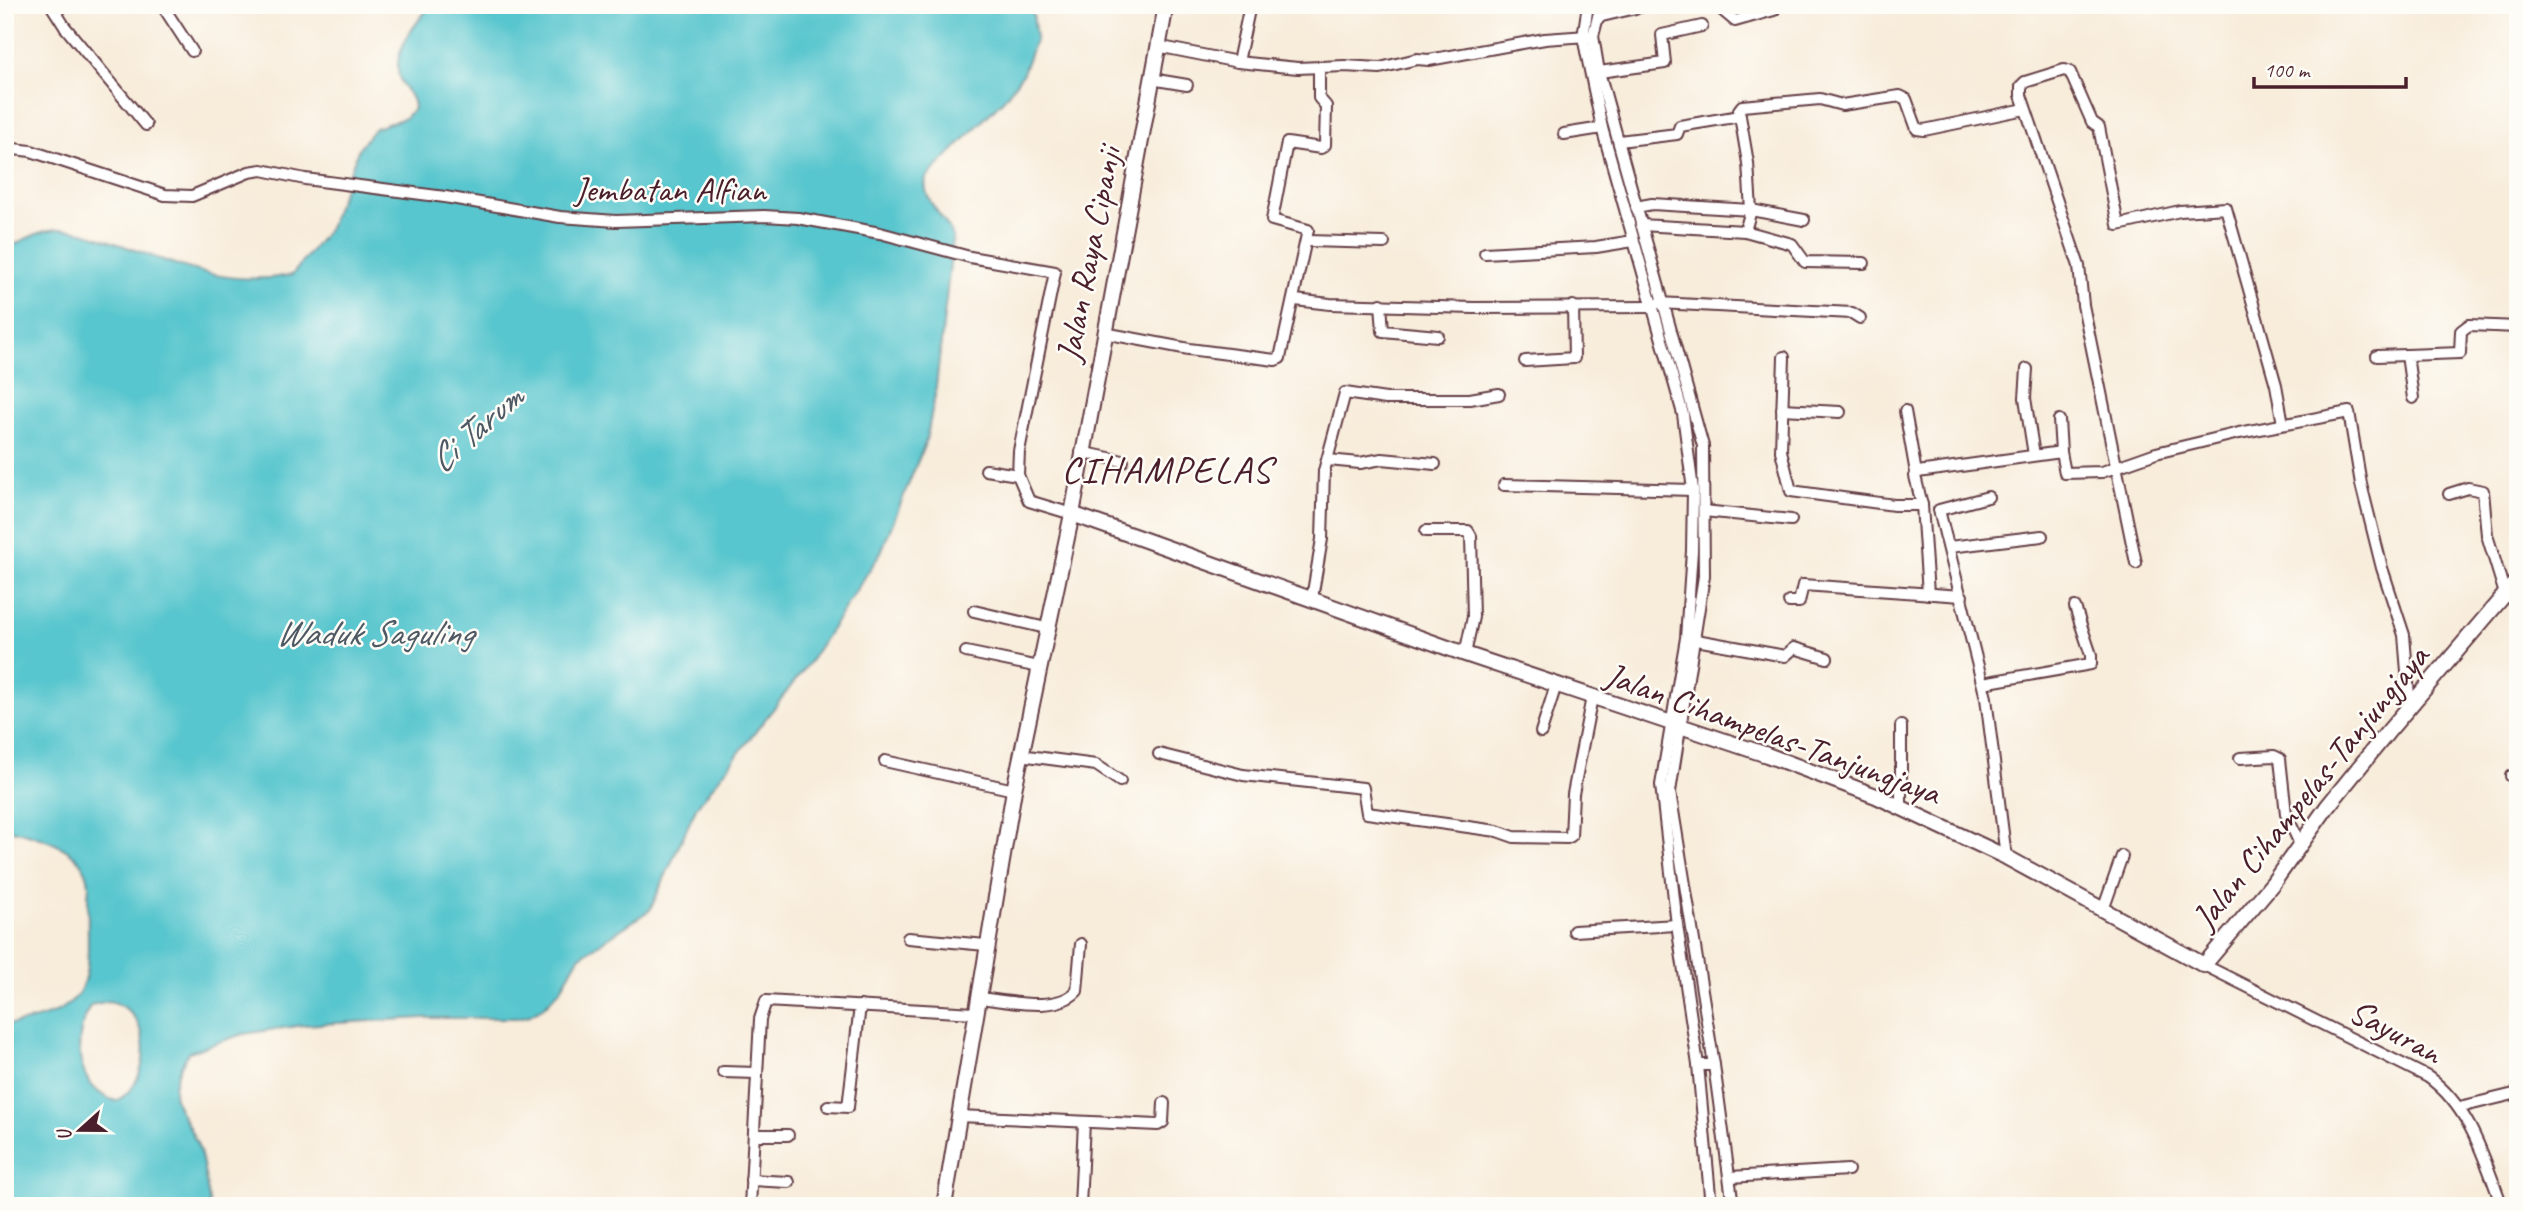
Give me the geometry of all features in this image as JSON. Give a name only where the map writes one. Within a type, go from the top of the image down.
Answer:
[{"type":"main road","name":"Jalan Raya Cipanji","points":[[944,1206],[1020,755],[1072,513],[1081,452],[1166,5]]},
{"type":"main road","name":"Jalan Cihampelas-Tanjungjaya","points":[[1072,513],[1465,654],[1676,723],[1901,807],[2006,857],[2204,965],[2240,925],[2387,733],[2518,579]]},
{"type":"street","points":[[51,5],[65,27],[146,125]]},
{"type":"street","points":[[163,5],[192,51]]},
{"type":"street","points":[[1238,62],[1250,5]]},
{"type":"street","points":[[1588,5],[1588,36],[1602,128],[1633,241],[1656,304],[1696,446],[1704,511],[1696,640],[1661,785],[1677,926],[1691,967],[1706,1065],[1711,1206]]},
{"type":"street","points":[[1648,5],[1600,11],[1588,36],[1641,225],[1656,304]]},
{"type":"street","points":[[1716,5],[1735,21],[1774,10]]},
{"type":"street","points":[[1599,72],[1665,63],[1662,35],[1702,26]]},
{"type":"street","points":[[1157,46],[1238,62],[1319,69],[1344,66],[1380,68],[1417,59],[1429,60],[1545,39],[1588,36]]},
{"type":"street","points":[[1104,333],[1189,349],[1277,360],[1282,356],[1307,241],[1307,229],[1275,223],[1272,220],[1287,143],[1321,148],[1325,145],[1326,106],[1319,98],[1319,69]]},
{"type":"street","points":[[2136,563],[2083,305],[2079,266],[2025,109],[2021,86],[2025,82],[2064,70],[2070,72],[2092,122],[2099,127],[2118,225],[2180,211],[2226,208],[2276,385],[2283,424]]},
{"type":"street","points":[[1151,79],[1187,85]]},
{"type":"street","points":[[1745,231],[1751,210],[1748,163],[1739,110],[1742,106],[1820,99],[1842,105],[1900,96],[1906,99],[1917,129],[1924,130],[2025,109]]},
{"type":"street","points":[[1619,141],[1677,134],[1681,126],[1740,116]]},
{"type":"street","points":[[1564,134],[1602,128]]},
{"type":"street","name":"Jembatan Alfian","points":[[5,148],[31,151],[164,195],[192,196],[256,170],[445,197],[560,217],[616,221],[764,216],[799,218],[880,233],[970,257],[1054,272],[1019,451],[1018,475]]},
{"type":"street","points":[[1636,207],[1652,205],[1751,210],[1804,220]]},
{"type":"street","points":[[1641,225],[1745,231],[1792,244],[1805,262],[1864,263]]},
{"type":"street","points":[[1307,241],[1384,243]]},
{"type":"street","points":[[1485,253],[1595,247],[1633,241]]},
{"type":"street","points":[[1295,300],[1330,304],[1474,308],[1656,304],[1784,307],[1856,313],[1860,318]]},
{"type":"street","points":[[1381,304],[1383,331],[1438,335]]},
{"type":"street","points":[[1525,361],[1574,358],[1573,306]]},
{"type":"street","points":[[2377,356],[2460,353],[2461,331],[2469,325],[2518,327]]},
{"type":"street","points":[[2407,355],[2413,398]]},
{"type":"street","points":[[1784,357],[1783,464],[1791,491],[1894,505],[1922,505]]},
{"type":"street","points":[[2027,369],[2025,398],[2034,456]]},
{"type":"street","points":[[1312,598],[1322,539],[1324,471],[1345,393],[1386,399],[1470,399],[1499,394]]},
{"type":"street","points":[[1783,409],[1840,412]]},
{"type":"street","points":[[1905,411],[1922,505],[1928,594]]},
{"type":"street","points":[[2059,420],[2066,473],[2102,472],[2157,453],[2343,411],[2351,414],[2361,484],[2382,568],[2404,635],[2410,708]]},
{"type":"street","points":[[1696,446],[1693,490],[1698,575],[1686,638],[1670,792],[1691,967],[1706,1065],[1730,1178],[1733,1206]]},
{"type":"street","points":[[1081,452],[1123,461]]},
{"type":"street","points":[[1916,473],[2062,452]]},
{"type":"street","points":[[1328,460],[1360,463],[1382,459],[1435,464]]},
{"type":"street","points":[[986,470],[1018,475],[1030,501],[1072,513]]},
{"type":"street","points":[[1504,485],[1693,490]]},
{"type":"street","points":[[2449,494],[2468,488],[2483,491],[2487,535],[2505,594]]},
{"type":"street","points":[[1988,497],[1939,508],[1983,683],[2006,857]]},
{"type":"street","points":[[1704,511],[1791,520]]},
{"type":"street","points":[[1426,531],[1468,531],[1471,536],[1474,617],[1465,654]]},
{"type":"street","points":[[1949,547],[2042,536]]},
{"type":"street","points":[[1789,602],[1799,603],[1803,585],[1962,596]]},
{"type":"street","points":[[1983,683],[2091,664],[2091,655],[2075,607]]},
{"type":"street","points":[[974,611],[1046,628]]},
{"type":"street","points":[[1696,640],[1785,656],[1794,648],[1827,658]]},
{"type":"street","points":[[966,652],[1038,667]]},
{"type":"street","points":[[1541,732],[1556,685]]},
{"type":"street","points":[[1158,754],[1243,775],[1363,788],[1367,813],[1497,831],[1514,837],[1567,838],[1571,836],[1573,794],[1592,697]]},
{"type":"street","points":[[1901,726],[1901,807]]},
{"type":"street","points":[[1020,755],[1096,765],[1120,781]]},
{"type":"street","points":[[2240,758],[2274,756],[2280,759],[2286,814],[2300,844]]},
{"type":"street","points":[[886,761],[1014,790]]},
{"type":"street","points":[[2103,910],[2122,856]]},
{"type":"street","points":[[1574,931],[1677,926]]},
{"type":"street","points":[[908,938],[986,945]]},
{"type":"street","points":[[977,998],[1049,1003],[1068,999],[1077,991],[1081,944]]},
{"type":"street","name":"Sayuran","points":[[2204,965],[2428,1077],[2448,1091],[2460,1107],[2476,1140],[2502,1206]]},
{"type":"street","points":[[750,1206],[760,1019],[766,1001],[975,1013]]},
{"type":"street","points":[[828,1106],[848,1107],[860,1006]]},
{"type":"street","points":[[723,1072],[757,1073]]},
{"type":"street","points":[[2460,1107],[2518,1093]]},
{"type":"street","points":[[959,1116],[1160,1125],[1164,1103]]},
{"type":"street","points":[[1080,1206],[1084,1122]]},
{"type":"street","points":[[754,1135],[788,1135]]},
{"type":"street","points":[[1730,1178],[1848,1170]]},
{"type":"street","points":[[751,1180],[789,1182]]},
{"type":"water","name":"Waduk Saguling","points":[[431,5],[1032,5],[1036,38],[1023,73],[1004,99],[926,178],[927,194],[953,237],[935,395],[926,441],[881,552],[809,663],[696,808],[650,910],[579,957],[561,989],[544,1007],[518,1018],[423,1018],[303,1025],[243,1034],[189,1052],[175,1081],[174,1091],[179,1110],[198,1146],[210,1206],[5,1206],[5,1025],[39,1018],[62,1009],[77,996],[88,961],[89,885],[86,872],[70,852],[45,840],[5,828],[5,250],[38,233],[68,229],[91,234],[205,273],[246,278],[292,275],[329,228],[359,148],[375,128],[405,118],[414,108],[400,79],[398,60],[412,30]],"holes":[[[109,1001],[124,1007],[141,1032],[144,1048],[137,1079],[128,1092],[116,1101],[102,1095],[92,1086],[85,1074],[79,1046],[85,1018],[91,1005]]]},
{"type":"district","name":"CIHAMPELAS","points":[[1167,469]]},
{"type":"water label","name":"Ci Tarum","points":[[475,428]]}]
